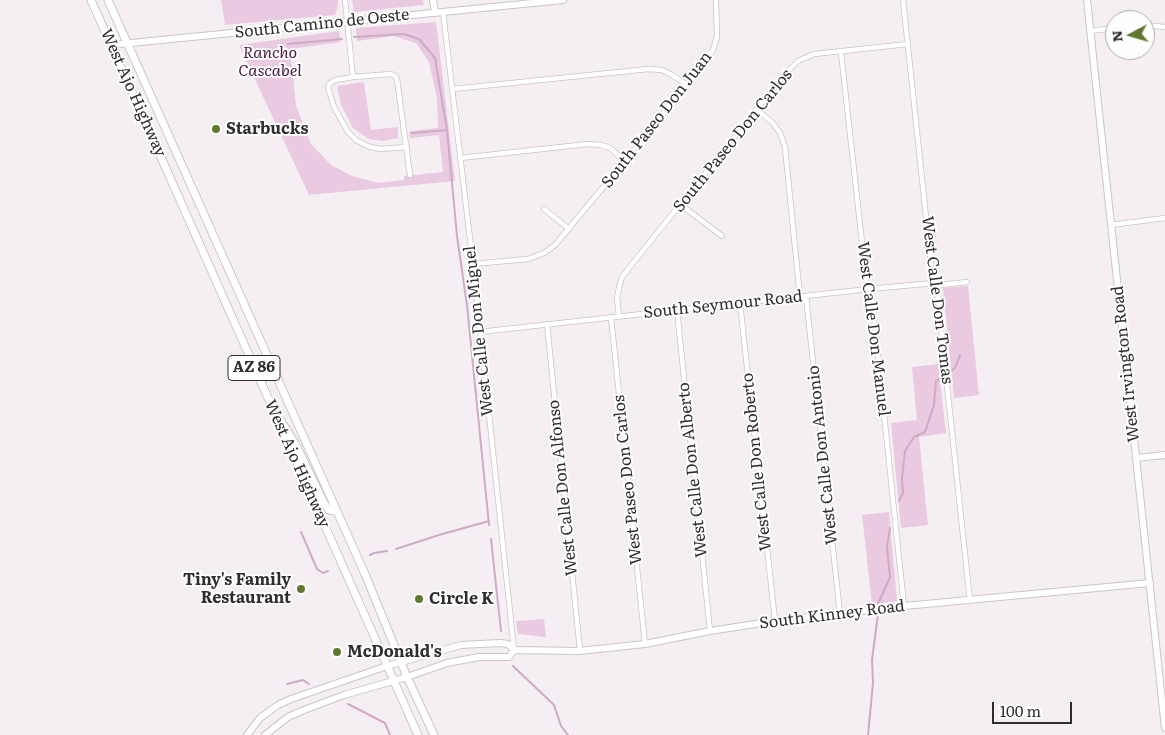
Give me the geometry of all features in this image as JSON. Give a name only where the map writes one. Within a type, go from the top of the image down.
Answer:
[{"type":"main road","name":"West Ajo Highway","points":[[91,0],[418,735]]},
{"type":"main road","name":"West Ajo Highway","points":[[108,0],[335,511],[365,574],[407,677],[434,735]]},
{"type":"main road","points":[[433,0],[435,13]]},
{"type":"main road","name":"South Camino de Oeste","points":[[111,45],[563,0]]},
{"type":"main road","name":"West Irvington Road","points":[[1087,0],[1165,728]]},
{"type":"main road","points":[[274,414],[293,440],[324,503],[330,510],[335,511]]},
{"type":"main road","points":[[1137,458],[1165,455]]},
{"type":"main road","name":"South Kinney Road","points":[[247,735],[260,718],[285,702],[387,666],[461,645],[500,643],[508,644],[514,650],[580,651],[645,644],[775,621],[904,606],[1150,583]]},
{"type":"main road","name":"South Kinney Road","points":[[265,735],[288,717],[344,695],[463,659],[509,657],[514,650]]},
{"type":"street","points":[[345,0],[353,77]]},
{"type":"street","name":"South Paseo Don Juan","points":[[473,264],[528,259],[544,253],[555,245],[625,161],[713,50],[717,37],[716,0]]},
{"type":"street","name":"West Calle Don Tomas","points":[[903,0],[931,264],[937,291],[970,601]]},
{"type":"street","name":"West Calle Don Miguel","points":[[443,12],[473,264],[514,650]]},
{"type":"street","points":[[1090,31],[1105,29]]},
{"type":"street","name":"South Paseo Don Carlos","points":[[620,316],[617,298],[622,278],[786,73],[798,61],[814,54],[908,44]]},
{"type":"street","name":"West Calle Don Manuel","points":[[841,52],[866,279],[872,298],[904,606]]},
{"type":"street","points":[[453,89],[648,69],[662,70],[672,74],[686,84]]},
{"type":"street","points":[[407,147],[380,149],[367,146],[356,140],[348,132],[341,120],[329,94],[327,83],[353,77],[386,74],[395,76],[398,83],[407,147],[410,175]]},
{"type":"street","points":[[757,110],[772,122],[780,133],[785,147],[800,297]]},
{"type":"street","points":[[460,158],[588,144],[610,148],[625,161]]},
{"type":"street","points":[[681,204],[722,236]]},
{"type":"street","points":[[544,209],[569,229]]},
{"type":"street","points":[[1111,225],[1165,218]]},
{"type":"street","name":"South Seymour Road","points":[[479,332],[935,282],[942,285],[966,282]]},
{"type":"street","name":"West Calle Don Antonio","points":[[806,296],[840,614]]},
{"type":"street","name":"West Calle Don Roberto","points":[[740,303],[775,621]]},
{"type":"street","name":"West Calle Don Alberto","points":[[677,310],[710,631]]},
{"type":"street","name":"West Paseo Don Carlos","points":[[611,317],[645,644]]},
{"type":"street","name":"West Calle Don Alfonso","points":[[547,324],[580,651]]},
{"type":"green space","name":"Rancho Cascabel","points":[[221,0],[338,0],[338,5],[335,15],[225,25]]},
{"type":"green space","points":[[352,0],[423,0],[424,5],[354,12]]},
{"type":"green space","name":"Rancho Cascabel","points":[[436,22],[455,181],[309,195],[239,45],[339,31],[341,42],[290,49],[296,106],[311,144],[331,165],[352,176],[378,183],[404,180],[404,176],[443,172],[439,135],[410,138],[409,134],[410,131],[438,128],[437,98],[429,62],[416,43],[394,36],[357,41],[356,28]]},
{"type":"green space","points":[[364,82],[371,130],[398,127],[398,138],[383,141],[369,139],[353,128],[341,105],[337,86]]},
{"type":"green space","points":[[968,286],[979,395],[954,398],[943,288]]},
{"type":"green space","points":[[938,364],[946,433],[919,437],[928,525],[901,528],[891,423],[917,420],[912,367]]},
{"type":"green space","points":[[889,512],[897,601],[872,604],[862,515]]},
{"type":"green space","points":[[544,619],[546,637],[518,634],[516,621]]},
{"type":"waterway","points":[[354,37],[404,34],[419,39],[435,58],[447,130],[489,525]]},
{"type":"waterway","points":[[288,44],[342,39]]},
{"type":"waterway","points":[[412,133],[447,130]]},
{"type":"waterway","points":[[950,372],[955,368],[960,355]]},
{"type":"waterway","points":[[899,501],[903,493],[902,478],[905,451],[914,437],[925,432],[934,405],[936,381],[940,379]]},
{"type":"waterway","points":[[396,549],[489,521]]},
{"type":"waterway","points":[[878,604],[890,577],[887,547],[890,528]]},
{"type":"waterway","points":[[301,532],[317,569],[323,573],[328,571]]},
{"type":"waterway","points":[[491,539],[501,631]]},
{"type":"waterway","points":[[370,555],[387,551]]},
{"type":"waterway","points":[[868,735],[873,683],[872,660],[878,614]]},
{"type":"waterway","points":[[513,666],[554,705],[561,726],[568,735]]},
{"type":"waterway","points":[[287,684],[303,680],[309,684]]},
{"type":"waterway","points":[[348,704],[385,723],[390,735]]},
{"type":"place","name":"Starbucks","points":[[216,129]]},
{"type":"place","name":"Tiny's Family Restaurant","points":[[301,589]]},
{"type":"place","name":"Circle K","points":[[419,599]]},
{"type":"place","name":"McDonald's","points":[[337,652]]}]
